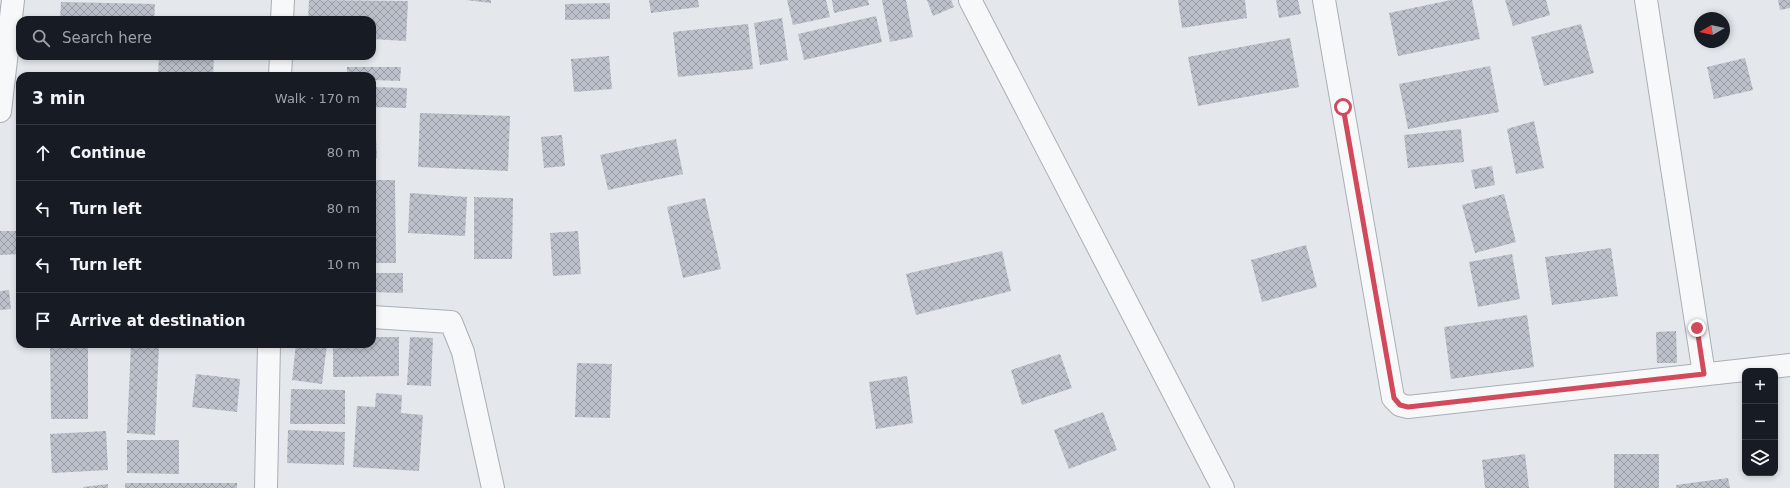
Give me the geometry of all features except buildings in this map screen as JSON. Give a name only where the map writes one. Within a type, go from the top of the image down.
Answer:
[{"type":"street","points":[[0,111],[12,0]]},
{"type":"street","points":[[282,16],[283,0]]},
{"type":"street","points":[[970,0],[1222,488]]},
{"type":"street","points":[[1324,0],[1394,398],[1400,405],[1408,407],[1790,365]]},
{"type":"street","points":[[1646,0],[1704,374]]},
{"type":"street","points":[[280,72],[281,60]]},
{"type":"street","points":[[376,317],[451,322],[463,352],[493,488]]},
{"type":"street","points":[[266,488],[270,348]]},
{"type":"route","points":[[1343,107],[1394,398],[1400,405],[1408,407],[1704,374],[1697,328]]}]
